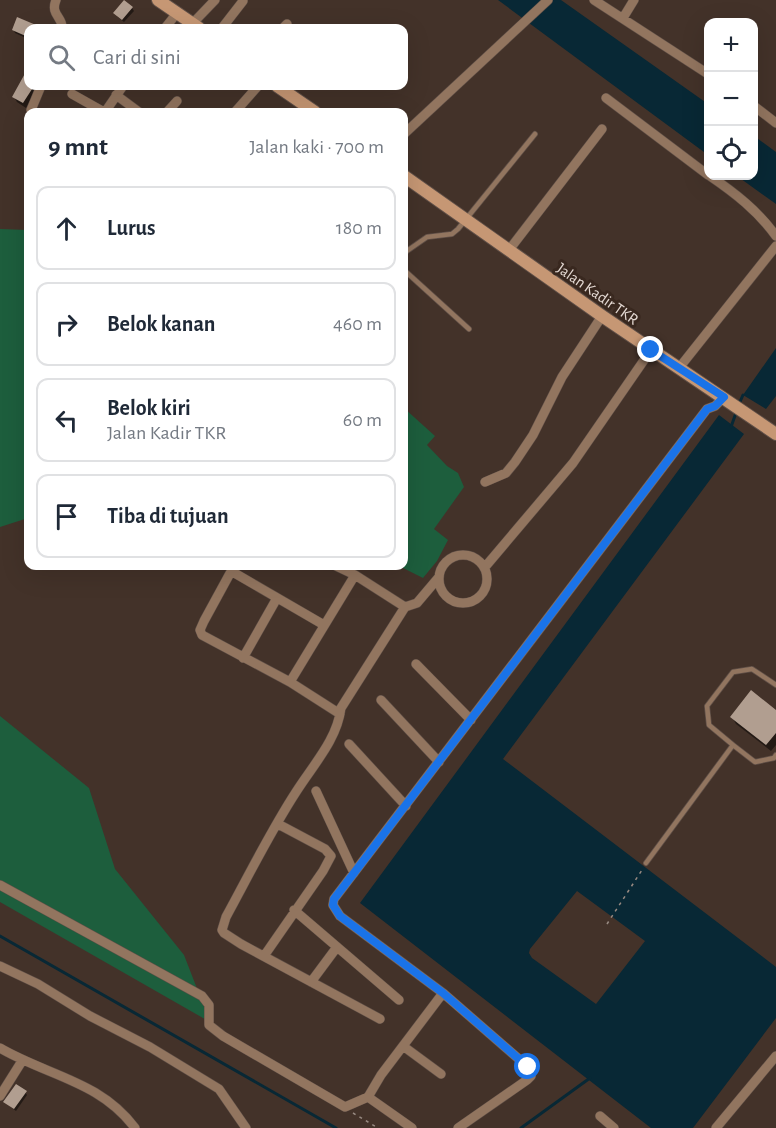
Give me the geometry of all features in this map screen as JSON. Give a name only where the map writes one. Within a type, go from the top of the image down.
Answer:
[{"type":"street","points":[[56,0],[55,12],[62,24]]},
{"type":"street","points":[[158,0],[193,24]]},
{"type":"street","points":[[197,24],[215,0]]},
{"type":"street","points":[[408,130],[548,0]]},
{"type":"street","points":[[594,0],[705,72]]},
{"type":"street","points":[[623,18],[634,0]]},
{"type":"street","points":[[225,24],[243,1]]},
{"type":"street","points":[[168,24],[177,13]]},
{"type":"street","points":[[33,108],[40,90]]},
{"type":"street","points":[[107,108],[120,90]]},
{"type":"street","points":[[239,108],[254,90]]},
{"type":"street","points":[[283,90],[309,108]]},
{"type":"street","points":[[72,94],[97,108]]},
{"type":"street","points":[[116,95],[134,108]]},
{"type":"street","points":[[606,98],[704,171]]},
{"type":"street","points":[[171,108],[177,101]]},
{"type":"street","points":[[758,110],[776,123]]},
{"type":"street","points":[[509,250],[602,129]]},
{"type":"street","name":"Jalan Kadir TKR","points":[[408,179],[651,350],[774,432]]},
{"type":"street","points":[[716,180],[739,196],[765,220],[776,236]]},
{"type":"street","points":[[679,368],[776,246]]},
{"type":"street","points":[[485,482],[506,473],[516,462],[533,435],[562,378],[602,316]]},
{"type":"street","points":[[485,567],[573,463],[651,350]]},
{"type":"street","points":[[458,1128],[527,1080],[531,1072],[443,993],[336,911],[333,905],[334,899],[707,409],[725,398]]},
{"type":"street","points":[[380,1019],[264,956],[222,930],[226,917],[295,793],[330,740],[341,708],[405,607],[417,603],[439,577],[444,564],[455,556],[475,558],[485,567],[488,581],[486,588],[478,598],[465,603],[446,596],[439,577]]},
{"type":"street","points":[[231,570],[200,630],[208,640],[290,682],[340,714]]},
{"type":"street","points":[[235,570],[324,626]]},
{"type":"street","points":[[344,570],[405,607]]},
{"type":"street","points":[[290,682],[355,575]]},
{"type":"street","points":[[243,658],[277,598]]},
{"type":"street","points":[[416,664],[471,720]]},
{"type":"street","points":[[381,700],[439,762]]},
{"type":"street","points":[[349,744],[406,806]]},
{"type":"street","points":[[316,791],[354,873]]},
{"type":"street","points":[[264,956],[331,856],[325,849],[278,824]]},
{"type":"street","points":[[0,885],[202,996],[209,1005],[207,1022],[212,1028],[345,1107],[368,1096],[402,1046],[443,993]]},
{"type":"street","points":[[294,910],[399,1000]]},
{"type":"street","points":[[311,982],[337,947]]},
{"type":"street","points":[[0,966],[38,984],[219,1089],[246,1128]]},
{"type":"street","points":[[402,1046],[441,1074]]},
{"type":"street","points":[[0,1048],[22,1061],[93,1090],[110,1101],[135,1128]]},
{"type":"street","points":[[716,1128],[776,1056]]},
{"type":"street","points":[[0,1096],[22,1061]]},
{"type":"street","points":[[368,1096],[412,1128]]},
{"type":"street","points":[[600,1116],[614,1128]]},
{"type":"lane","points":[[408,250],[427,237],[452,234],[466,221],[535,134]]},
{"type":"lane","points":[[408,274],[469,329]]},
{"type":"lane","points":[[776,685],[752,669],[734,672],[707,706],[709,725],[756,762],[774,758],[776,755]]},
{"type":"lane","points":[[646,863],[733,745]]},
{"type":"path","points":[[607,924],[646,863]]},
{"type":"path","points":[[345,1107],[378,1128]]},
{"type":"green space","points":[[0,229],[24,230],[24,519],[0,527]]},
{"type":"green space","points":[[408,412],[435,436],[427,445],[447,466],[458,473],[464,487],[434,529],[448,540],[437,561],[423,578],[407,570]]},
{"type":"green space","points":[[0,716],[89,788],[115,869],[184,955],[210,1022],[0,902]]},
{"type":"water","points":[[498,0],[561,0],[704,101],[704,152]]},
{"type":"water","points":[[758,139],[776,152],[776,204],[743,180],[758,180]]},
{"type":"water","points":[[776,348],[776,396],[766,409],[743,395]]},
{"type":"water","points":[[719,415],[744,434],[503,759],[776,967],[776,1018],[693,1128],[651,1128],[360,903]],"holes":[[[577,891],[645,941],[596,1004],[532,958],[529,953]]]},
{"type":"building","points":[[124,0],[133,7],[122,20],[113,13]]},
{"type":"building","points":[[17,17],[34,24],[24,24],[24,35],[12,30]]},
{"type":"building","points":[[24,75],[24,90],[31,90],[23,103],[12,97]]},
{"type":"building","points":[[751,690],[776,710],[776,733],[766,745],[730,717]]},
{"type":"building","points":[[16,1084],[27,1091],[14,1109],[3,1102]]},
{"type":"waterway","points":[[739,404],[743,395]]},
{"type":"waterway","points":[[731,427],[737,410]]},
{"type":"waterway","points":[[0,936],[336,1128]]},
{"type":"waterway","points":[[521,1128],[590,1078]]},
{"type":"route","points":[[528,1067],[443,993],[340,916],[333,905],[334,899],[707,409],[715,406],[724,397],[651,350]]}]
